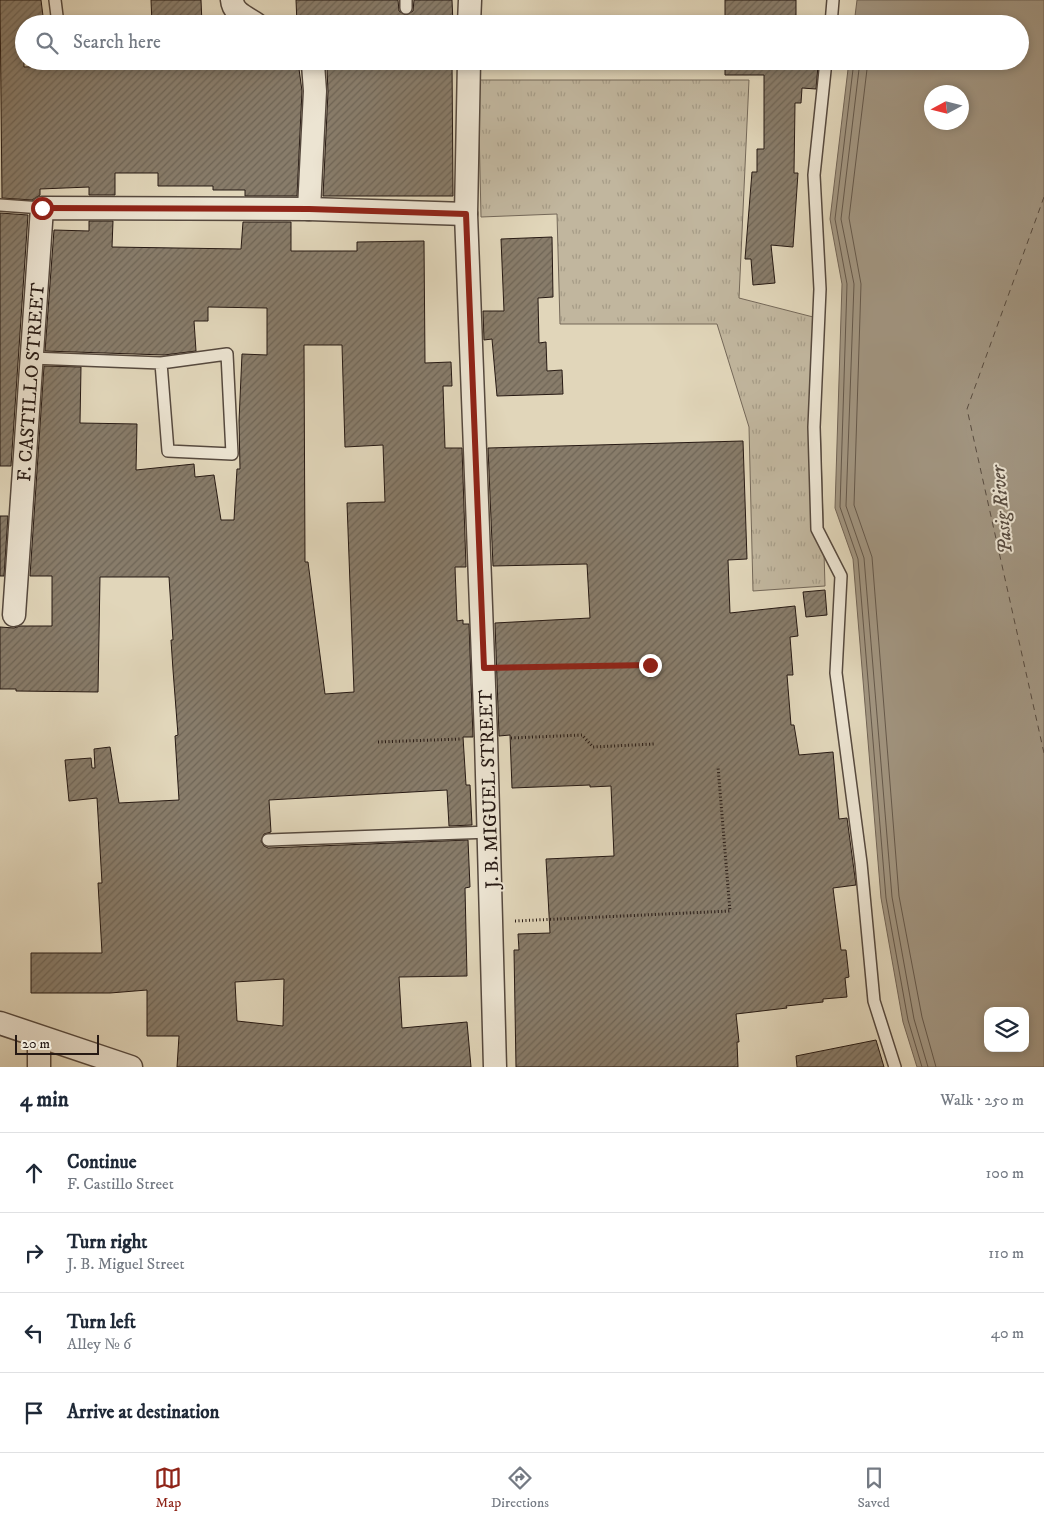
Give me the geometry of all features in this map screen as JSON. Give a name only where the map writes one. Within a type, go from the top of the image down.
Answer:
[{"type":"street","points":[[232,0],[235,11],[241,15]]},
{"type":"street","points":[[469,15],[470,0]]},
{"type":"street","points":[[309,209],[315,91],[313,70]]},
{"type":"street","name":"J. B. MIGUEL STREET","points":[[469,70],[466,214],[490,832],[495,1067]]},
{"type":"street","points":[[42,208],[309,209],[466,214]]},
{"type":"street","name":"F. CASTILLO STREET","points":[[14,615],[42,208]]},
{"type":"street","points":[[0,1023],[131,1067]]},
{"type":"street","points":[[39,1036],[39,1067]]},
{"type":"lane","points":[[55,0],[57,15]]},
{"type":"lane","points":[[832,15],[833,0]]},
{"type":"lane","points":[[825,70],[814,175],[820,289],[814,427],[817,529],[841,576],[836,673],[861,863],[874,1001],[895,1067]]},
{"type":"lane","points":[[0,205],[42,208]]},
{"type":"lane","points":[[31,358],[161,363],[227,354],[232,454],[168,451],[161,363]]},
{"type":"lane","points":[[268,840],[490,832]]},
{"type":"path","points":[[484,668],[650,665]]},
{"type":"path","points":[[378,742],[582,735],[593,747],[654,744]]},
{"type":"path","points":[[492,922],[730,912],[718,767]]},
{"type":"green space","points":[[478,80],[749,80],[739,298],[817,318],[825,586],[753,591],[749,427],[717,324],[560,324],[557,214],[481,217]]},
{"type":"water","name":"Pasig River","points":[[857,0],[1044,0],[1044,1067],[917,1067],[903,1022],[881,898],[853,559],[835,508],[842,284],[830,219],[848,70],[1029,70],[1029,15],[855,15]]},
{"type":"building","points":[[0,0],[41,0],[43,15],[15,15],[15,70],[299,70],[302,91],[297,196],[245,196],[245,190],[213,190],[213,186],[158,186],[158,173],[115,173],[115,195],[89,195],[89,187],[40,189],[40,195],[32,200],[2,198]]},
{"type":"building","points":[[151,0],[201,0],[202,15],[152,15]]},
{"type":"building","points":[[296,0],[398,0],[399,11],[406,15],[297,15]]},
{"type":"building","points":[[414,0],[452,0],[453,15],[406,15],[413,11]]},
{"type":"building","points":[[725,0],[796,0],[796,15],[725,15]]},
{"type":"building","points":[[327,70],[452,70],[453,196],[323,196],[328,92]]},
{"type":"building","points":[[725,70],[818,70],[816,89],[802,88],[801,103],[795,103],[794,173],[798,173],[793,247],[771,245],[775,283],[753,285],[751,259],[745,259],[752,172],[757,172],[757,149],[764,149],[764,75],[725,75]]},
{"type":"building","points":[[0,213],[28,215],[11,466],[0,466]]},
{"type":"building","points":[[89,221],[113,221],[112,247],[241,249],[243,222],[291,222],[291,251],[357,251],[357,242],[424,241],[425,363],[451,362],[452,386],[443,386],[445,448],[462,448],[466,567],[455,567],[457,621],[463,620],[463,624],[469,624],[473,737],[463,737],[466,785],[470,785],[472,825],[449,826],[447,790],[269,800],[271,832],[264,834],[261,841],[268,848],[468,840],[470,887],[465,888],[467,976],[399,977],[402,1028],[467,1022],[471,1067],[177,1067],[179,1036],[147,1036],[147,990],[110,993],[31,993],[31,953],[102,953],[98,883],[102,883],[97,798],[69,801],[65,760],[91,758],[92,768],[95,768],[94,749],[110,747],[119,803],[179,800],[175,736],[178,735],[171,640],[173,640],[169,577],[100,577],[98,692],[16,691],[16,689],[0,689],[0,627],[52,626],[52,576],[30,576],[44,366],[81,367],[80,423],[137,424],[136,470],[194,464],[195,477],[214,475],[221,520],[234,520],[237,469],[240,469],[239,421],[242,354],[267,355],[267,308],[208,307],[208,321],[194,321],[196,351],[164,355],[45,351],[54,230],[89,231]],"holes":[[[304,345],[342,345],[345,447],[383,445],[385,502],[347,503],[354,692],[325,694],[308,562],[305,562]],[[284,979],[283,1026],[237,1021],[235,982]]]},
{"type":"building","points":[[552,237],[553,297],[538,298],[539,343],[546,342],[547,371],[562,370],[563,394],[497,396],[492,339],[484,340],[483,311],[504,311],[501,239]]},
{"type":"building","points":[[743,441],[747,559],[728,560],[730,613],[795,606],[798,636],[790,637],[793,675],[787,675],[791,725],[794,725],[799,755],[833,752],[839,819],[847,818],[856,885],[833,888],[841,950],[846,950],[849,977],[845,978],[847,997],[823,999],[823,1002],[786,1006],[787,1008],[736,1014],[739,1042],[737,1042],[738,1067],[516,1067],[514,950],[519,950],[518,934],[550,933],[546,859],[614,856],[611,786],[512,788],[510,735],[499,736],[495,623],[590,618],[587,564],[493,566],[488,448]]},
{"type":"building","points":[[0,516],[8,516],[4,576],[0,576]]},
{"type":"building","points":[[825,590],[827,615],[806,617],[803,592]]},
{"type":"building","points":[[876,1040],[884,1067],[797,1067],[796,1056]]},
{"type":"ferry route","points":[[1044,197],[967,409],[1044,753]]},
{"type":"route","points":[[42,208],[309,209],[466,214],[484,668],[650,665]]}]
